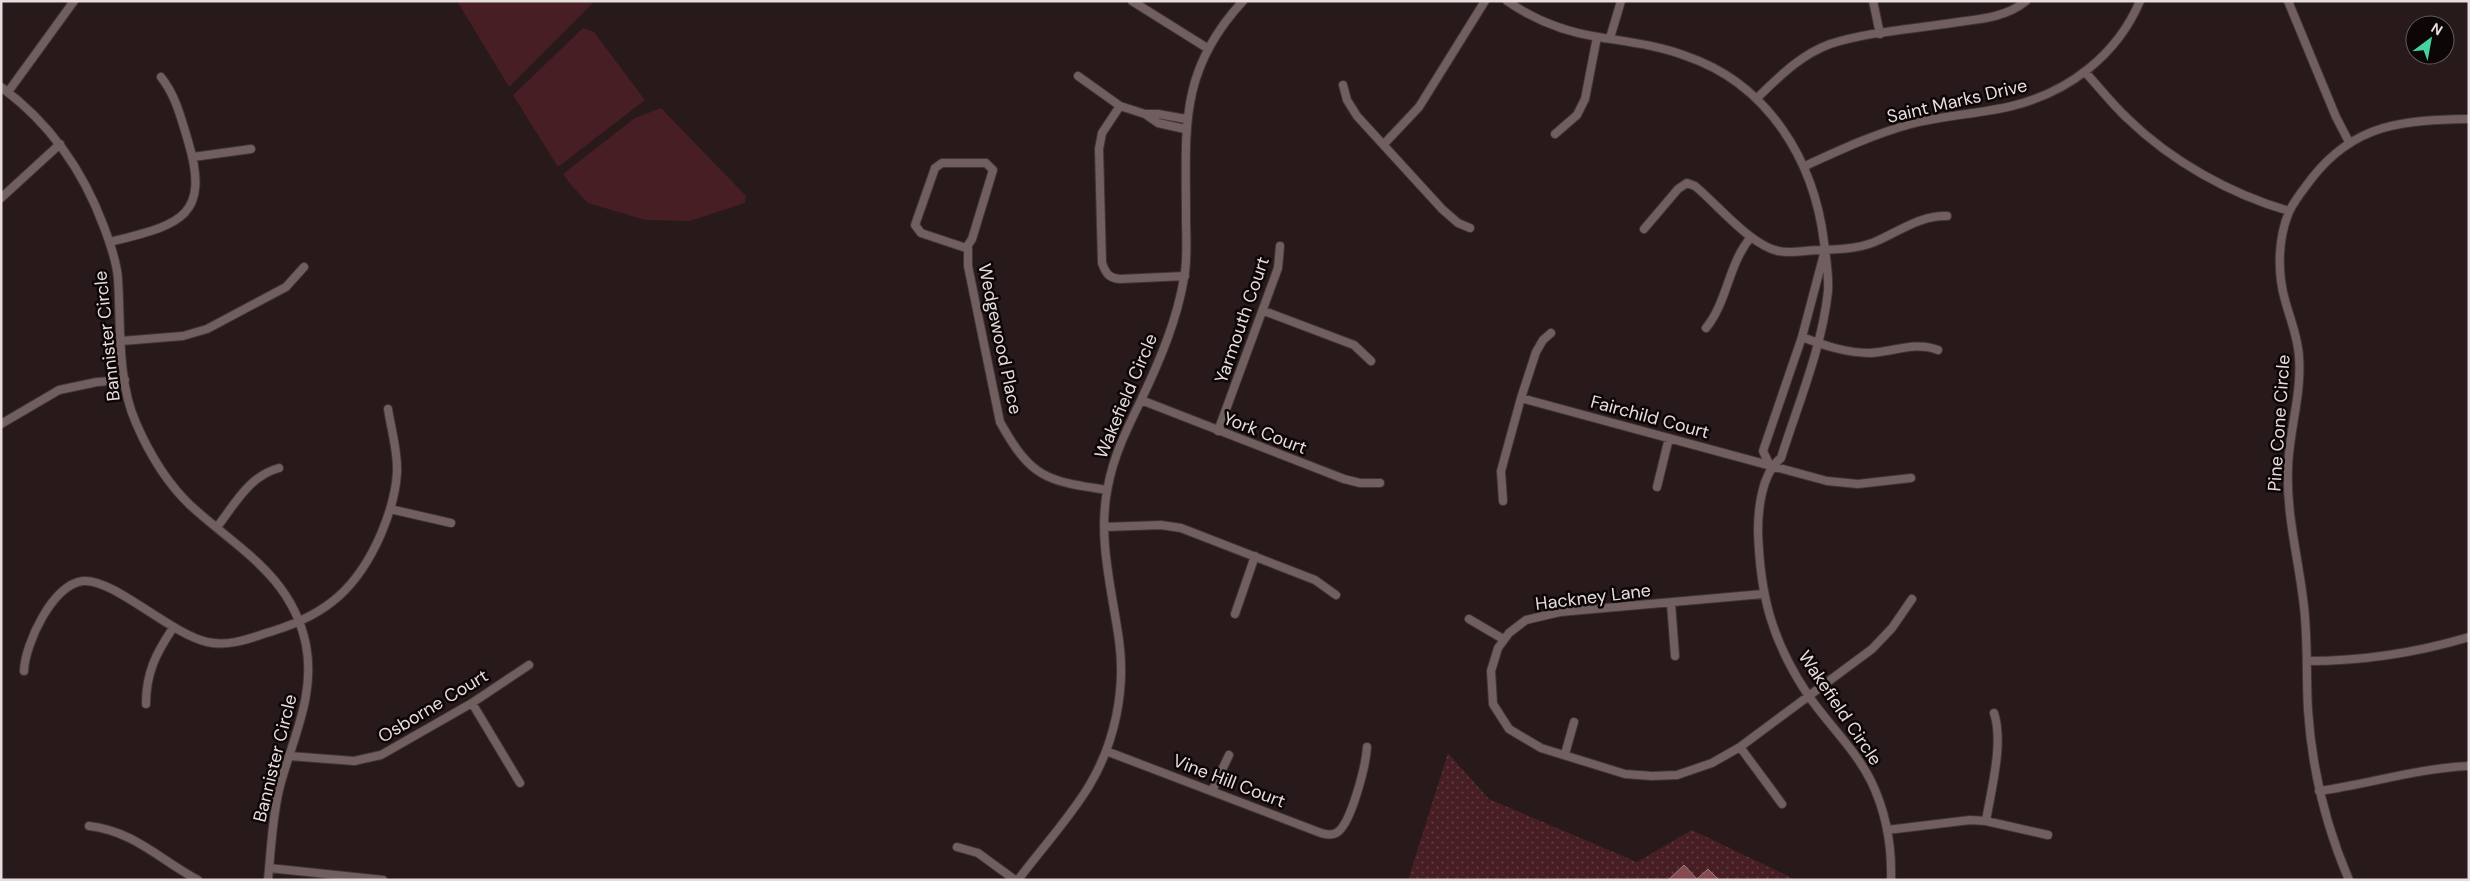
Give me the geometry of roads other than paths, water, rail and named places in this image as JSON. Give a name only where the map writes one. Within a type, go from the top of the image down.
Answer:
[{"type":"street","points":[[4,89],[74,1]]},
{"type":"street","points":[[1132,1],[1207,48]]},
{"type":"street","name":"Wakefield Circle","points":[[1017,880],[1088,788],[1106,751],[1116,714],[1121,673],[1120,643],[1104,527],[1107,490],[1117,450],[1171,331],[1185,276],[1185,129],[1199,68],[1207,48],[1243,1]]},
{"type":"street","points":[[1384,144],[1418,106],[1485,1]]},
{"type":"street","name":"Wakefield Circle","points":[[1507,1],[1551,23],[1597,37],[1658,47],[1689,56],[1727,76],[1757,98],[1786,133],[1805,166],[1819,207],[1828,291],[1818,343],[1780,458],[1770,466]]},
{"type":"street","points":[[1610,38],[1621,1]]},
{"type":"street","points":[[1873,1],[1880,34]]},
{"type":"street","points":[[1757,98],[1788,69],[1808,54],[1830,44],[1989,17],[2009,12],[2026,1]]},
{"type":"street","name":"Saint Marks Drive","points":[[1805,166],[1870,137],[1912,124],[2029,101],[2062,86],[2085,72],[2108,52],[2119,38],[2140,1]]},
{"type":"street","points":[[2288,1],[2336,117],[2349,142]]},
{"type":"street","points":[[1555,134],[1577,115],[1586,99],[1597,37]]},
{"type":"street","points":[[2085,72],[2126,118],[2171,154],[2226,186],[2289,211]]},
{"type":"street","points":[[1078,76],[1120,106],[1145,114],[1158,123],[1185,129]]},
{"type":"street","points":[[110,242],[170,225],[185,213],[196,189],[197,176],[193,157],[171,90],[161,77]]},
{"type":"street","points":[[1342,84],[1351,108],[1442,209],[1458,223],[1470,228]]},
{"type":"street","name":"Bannister Circle","points":[[4,89],[46,126],[60,144],[84,181],[110,242],[118,276],[125,380],[135,421],[156,463],[190,505],[273,576],[299,623],[306,643],[309,679],[303,715],[289,756],[276,806],[268,880]]},
{"type":"street","points":[[1120,106],[1102,133],[1099,147],[1102,263],[1112,278],[1185,276]]},
{"type":"street","points":[[1145,114],[1158,114],[1186,119]]},
{"type":"street","name":"Pine Cone Circle","points":[[2349,880],[2326,822],[2318,791],[2308,709],[2304,605],[2291,529],[2288,485],[2290,437],[2300,372],[2298,347],[2285,300],[2280,273],[2281,242],[2289,211],[2318,171],[2349,142],[2384,127],[2411,121],[2469,118]]},
{"type":"street","points":[[1,198],[60,144]]},
{"type":"street","points":[[193,157],[251,149]]},
{"type":"street","name":"Wedgewood Place","points":[[968,247],[921,233],[916,227],[915,220],[933,171],[937,165],[942,163],[986,163],[993,170],[968,247],[968,266],[1000,422],[1020,455],[1048,478],[1073,485],[1107,490]]},
{"type":"street","points":[[1644,229],[1678,189],[1687,183],[1695,186],[1751,237],[1765,246],[1778,251],[1825,250],[1866,245],[1918,221],[1947,216]]},
{"type":"street","points":[[1706,328],[1718,311],[1737,256],[1751,237]]},
{"type":"street","name":"Yarmouth Court","points":[[1218,431],[1264,311],[1278,268],[1280,246]]},
{"type":"street","name":"Wakefield Circle","points":[[1825,250],[1802,337],[1764,451],[1770,466],[1758,512],[1763,594],[1777,640],[1808,694],[1862,766],[1880,801],[1887,830],[1891,880]]},
{"type":"street","points":[[121,341],[183,336],[207,330],[286,287],[304,267]]},
{"type":"street","points":[[1264,311],[1348,342],[1362,350],[1371,361]]},
{"type":"street","points":[[1503,501],[1501,471],[1521,398],[1536,352],[1543,340],[1551,333]]},
{"type":"street","points":[[1802,337],[1856,352],[1870,353],[1916,346],[1928,346],[1938,350]]},
{"type":"street","points":[[1,424],[59,390],[97,382],[125,380]]},
{"type":"street","name":"Fairchild Court","points":[[1521,398],[1843,484],[1911,478]]},
{"type":"street","name":"York Court","points":[[1141,400],[1344,479],[1360,483],[1380,483]]},
{"type":"street","points":[[24,671],[24,658],[31,638],[55,600],[77,582],[92,581],[105,585],[173,628],[205,641],[226,644],[299,623],[331,603],[359,575],[370,556],[390,509],[397,472],[388,409]]},
{"type":"street","points":[[1657,487],[1669,438]]},
{"type":"street","points":[[217,527],[252,481],[264,473],[279,468]]},
{"type":"street","points":[[390,509],[451,523]]},
{"type":"street","points":[[1104,527],[1170,526],[1198,533],[1315,580],[1336,595]]},
{"type":"street","points":[[1234,614],[1255,556]]},
{"type":"street","name":"Hackney Lane","points":[[1763,594],[1548,614],[1526,620],[1503,639],[1496,653],[1491,671],[1491,694],[1496,712],[1509,728],[1525,740],[1541,748],[1625,774],[1666,776],[1697,769],[1740,747],[1808,694],[1872,649],[1892,628],[1912,599]]},
{"type":"street","points":[[1671,603],[1675,656]]},
{"type":"street","points":[[1469,619],[1503,639]]},
{"type":"street","points":[[146,704],[148,675],[151,664],[173,628]]},
{"type":"street","points":[[2307,661],[2388,656],[2439,646],[2469,636]]},
{"type":"street","name":"Osborne Court","points":[[289,756],[354,761],[372,759],[394,750],[472,703],[529,665]]},
{"type":"street","points":[[472,703],[520,783]]},
{"type":"street","points":[[1986,821],[1997,748],[1997,730],[1994,713]]},
{"type":"street","points":[[1565,754],[1574,722]]},
{"type":"street","name":"Vine Hill Court","points":[[1106,751],[1321,833],[1333,834],[1341,830],[1364,770],[1367,747]]},
{"type":"street","points":[[1740,747],[1782,804]]},
{"type":"street","points":[[1212,791],[1229,755]]},
{"type":"street","points":[[2318,791],[2394,775],[2469,766]]},
{"type":"street","points":[[1887,830],[1955,820],[1986,821],[2048,834]]},
{"type":"street","points":[[89,826],[106,828],[124,834],[198,880]]},
{"type":"street","points":[[957,847],[978,853],[1017,880]]},
{"type":"street","points":[[269,868],[383,880]]}]
